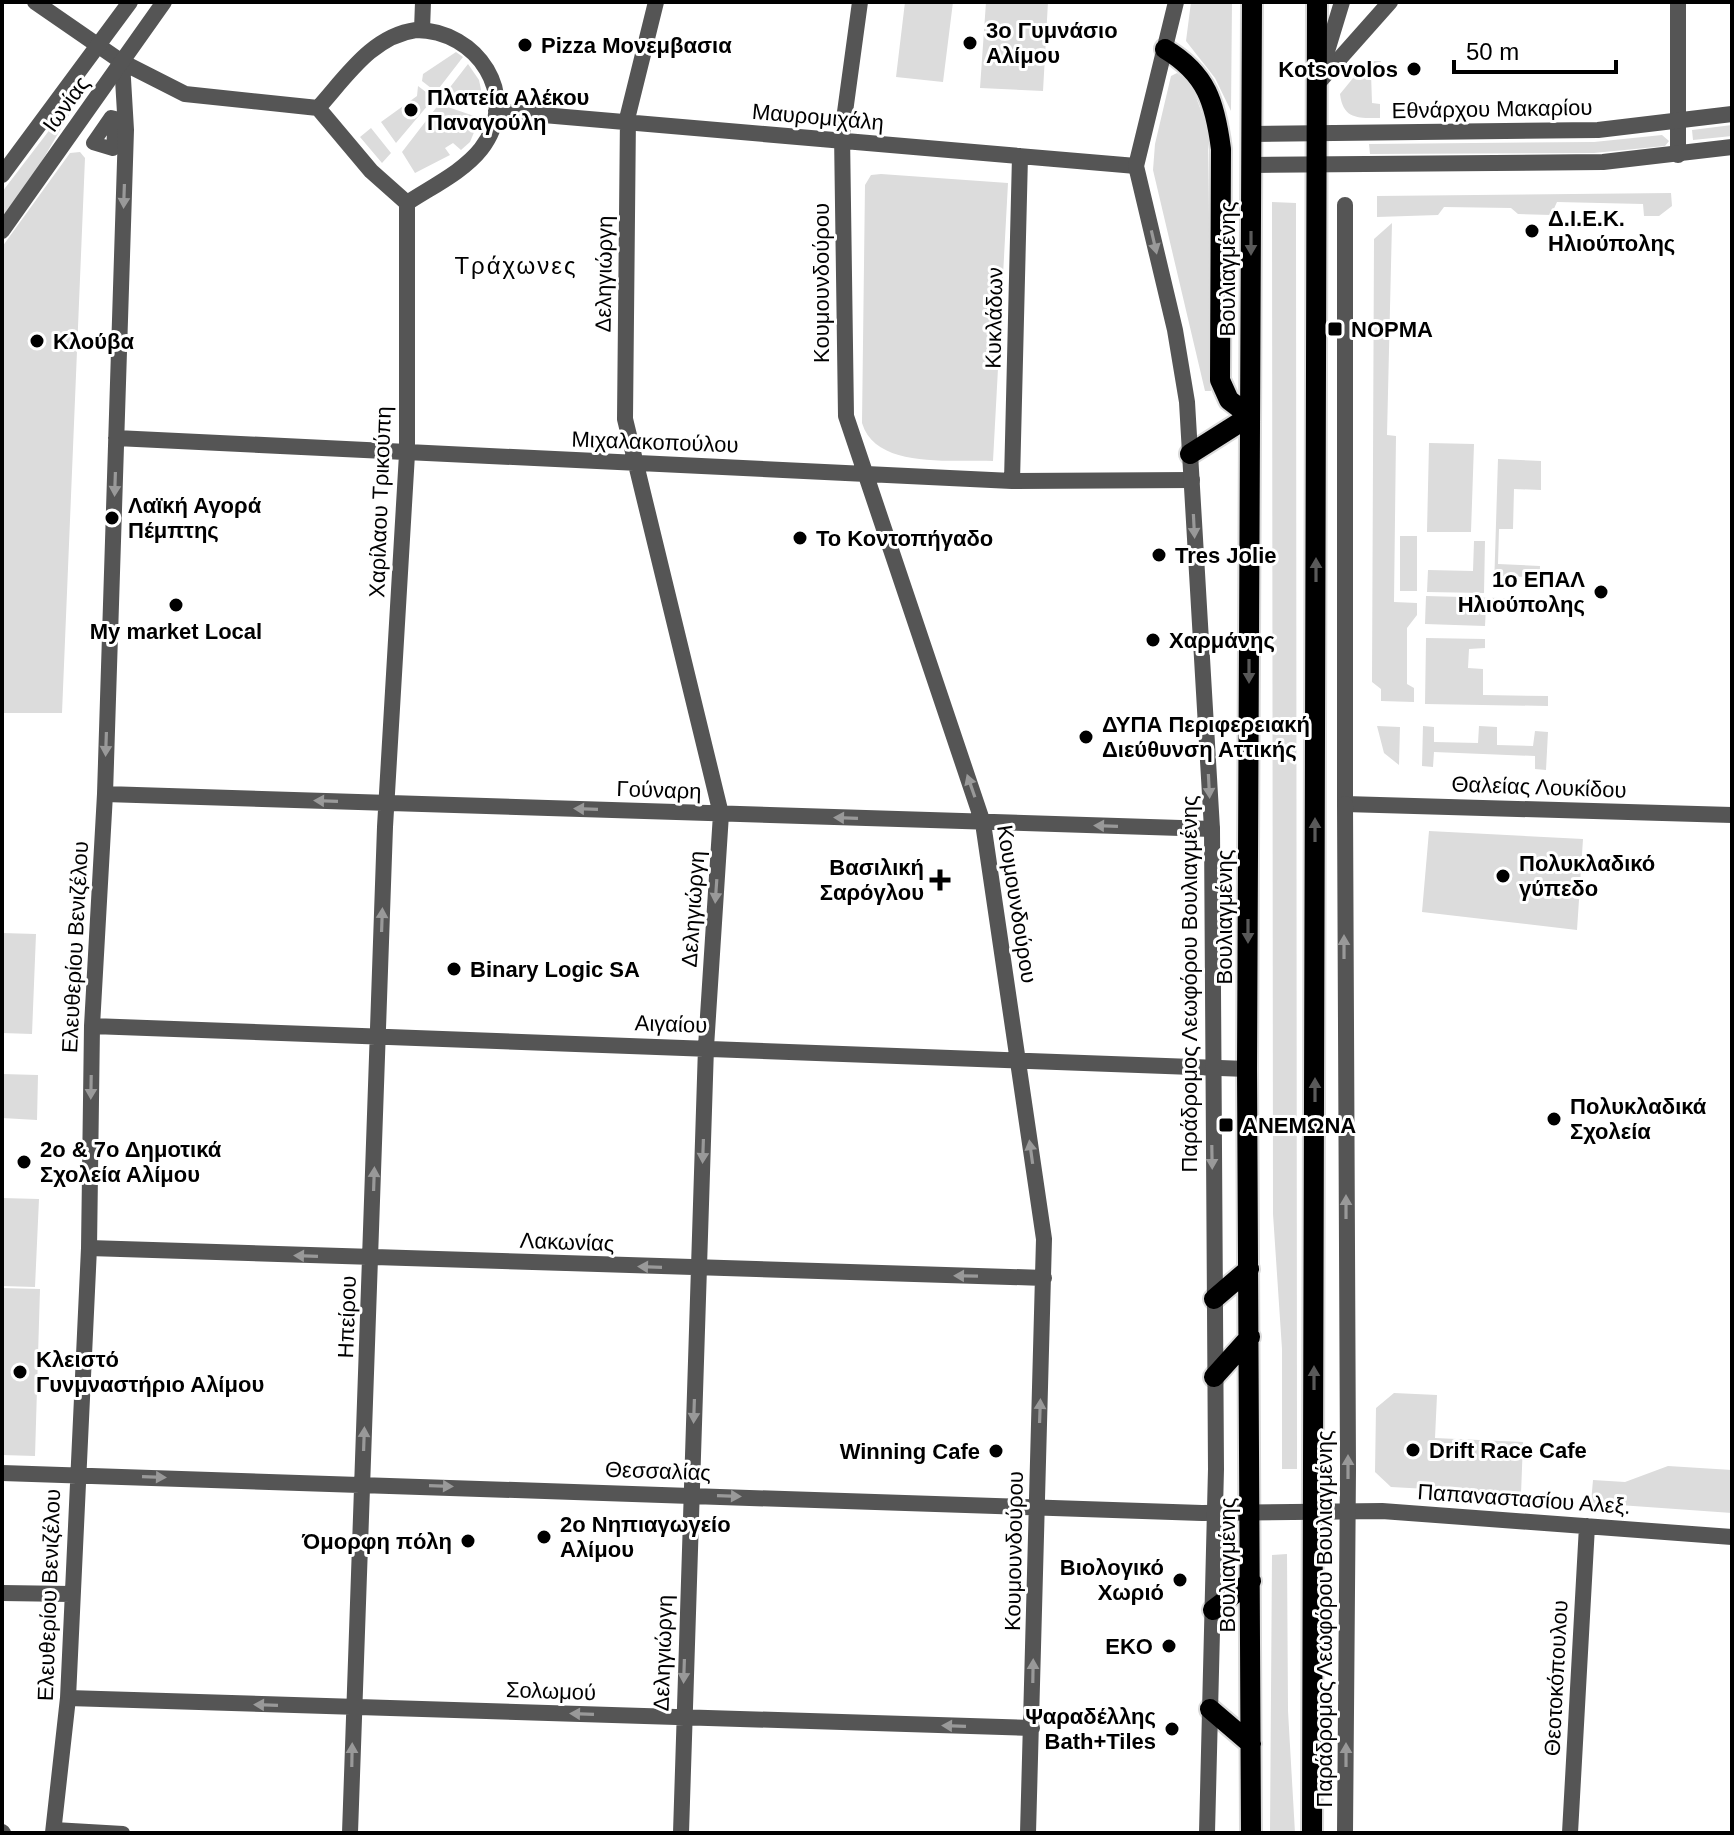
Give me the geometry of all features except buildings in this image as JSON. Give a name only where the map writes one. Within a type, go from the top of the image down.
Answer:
[{"type":"main road","name":"Βουλιαγμένης","points":[[1251,1833],[1252,1513],[1247,1069],[1252,2]]},
{"type":"main road","points":[[1312,1833],[1317,2]]},
{"type":"main road","points":[[1165,49],[1189,64],[1216,115],[1221,195],[1220,380],[1229,400],[1250,416],[1190,454]]},
{"type":"main road","points":[[1214,1299],[1249,1269]]},
{"type":"main road","points":[[1214,1377],[1250,1337]]},
{"type":"main road","points":[[1213,1610],[1251,1581]]},
{"type":"main road","points":[[1210,1709],[1251,1744]]},
{"type":"street","points":[[35,2],[122,62],[185,94],[318,108],[371,171],[407,203],[475,156],[488,138],[496,111],[495,86],[480,57],[455,37],[422,30],[396,34],[377,45],[318,108]]},
{"type":"street","name":"Ιωνίας","points":[[2,175],[130,2]]},
{"type":"street","name":"Ιωνίας","points":[[2,231],[164,2]]},
{"type":"street","points":[[422,30],[423,2]]},
{"type":"street","name":"Δεληγιώργη","points":[[656,2],[628,123],[625,419],[633,464],[721,814],[706,1047],[682,1717],[681,1833]]},
{"type":"street","name":"Κουμουνδούρου","points":[[860,2],[842,141],[846,416],[983,823],[1044,1239],[1028,1833]]},
{"type":"street","name":"Παράδρομος Λεωφόρου Βουλιαγμένης","points":[[1176,2],[1136,166],[1182,367],[1192,480],[1212,829],[1215,1513],[1207,1833]]},
{"type":"street","points":[[1317,84],[1342,2]]},
{"type":"street","points":[[1678,2],[1678,155]]},
{"type":"street","points":[[1317,84],[1379,5]]},
{"type":"street","name":"Ελευθερίου Βενιζέλου","points":[[53,1831],[68,1698],[76,1475],[89,1248],[92,1026],[105,794],[126,130],[122,62]]},
{"type":"street","name":"Μαυρομιχάλη","points":[[496,111],[1136,166]]},
{"type":"street","name":"Εθνάρχου Μακαρίου","points":[[1251,134],[1598,130],[1677,123],[1732,114]]},
{"type":"street","points":[[1252,165],[1603,162],[1732,147]]},
{"type":"street","name":"Κυκλάδων","points":[[1012,481],[1020,156]]},
{"type":"street","name":"Χαρίλαου Τρικούπη","points":[[387,803],[407,454],[407,203]]},
{"type":"street","name":"Παράδρομος Λεωφόρου Βουλιαγμένης","points":[[1345,205],[1348,1511],[1345,1833]]},
{"type":"street","name":"Μιχαλακοπούλου","points":[[116,438],[1012,481],[1192,480]]},
{"type":"street","name":"Γούναρη","points":[[105,794],[1212,829]]},
{"type":"street","name":"Ηπείρου","points":[[350,1833],[387,803]]},
{"type":"street","name":"Θαλείας Λουκίδου","points":[[1345,804],[1732,815]]},
{"type":"street","name":"Αιγαίου","points":[[92,1026],[1017,1058],[1247,1069]]},
{"type":"street","name":"Λακωνίας","points":[[89,1248],[1044,1278]]},
{"type":"street","name":"Θεσσαλίας","points":[[2,1473],[1215,1513],[1313,1512]]},
{"type":"street","name":"Παπαναστασίου Αλεξ.","points":[[1313,1512],[1348,1511],[1732,1537]]},
{"type":"street","name":"Θεοτοκόπουλου","points":[[1570,1833],[1587,1526]]},
{"type":"street","points":[[2,1593],[71,1594]]},
{"type":"street","name":"Σολωμού","points":[[68,1698],[1032,1728]]},
{"type":"street","points":[[53,1831],[123,1833]]},
{"type":"shaded area","points":[[905,2],[953,2],[943,82],[896,77]]},
{"type":"shaded area","points":[[986,2],[1048,2],[1043,91],[980,88]]},
{"type":"shaded area","points":[[1191,2],[1232,2],[1231,111],[1215,78],[1186,41]]},
{"type":"shaded area","points":[[456,52],[463,57],[436,92],[422,81],[423,74]]},
{"type":"shaded area","points":[[1367,61],[1381,61],[1381,72],[1371,73],[1372,103],[1380,104],[1380,118],[1348,113],[1340,94]]},
{"type":"shaded area","points":[[468,64],[479,80],[483,99],[447,99],[444,95]]},
{"type":"shaded area","points":[[1177,73],[1191,83],[1208,130],[1211,391],[1205,391],[1153,170],[1155,144],[1171,76]]},
{"type":"shaded area","points":[[418,86],[434,98],[396,143],[381,122],[417,96]]},
{"type":"shaded area","points":[[439,104],[480,118],[470,142],[461,150],[453,143],[445,148],[450,155],[415,173],[402,152]]},
{"type":"shaded area","points":[[64,111],[69,115],[29,183],[2,219],[2,192]]},
{"type":"shaded area","points":[[1732,125],[1732,136],[1693,140],[1692,130]]},
{"type":"shaded area","points":[[371,128],[391,153],[382,163],[360,137]]},
{"type":"shaded area","points":[[1662,135],[1669,141],[1665,146],[1594,153],[1370,154],[1369,144],[1594,142]]},
{"type":"shaded area","points":[[80,152],[85,158],[62,713],[2,713],[2,247],[70,153]]},
{"type":"shaded area","points":[[871,175],[1008,183],[993,461],[918,459],[899,455],[870,438],[862,423],[865,185]]},
{"type":"shaded area","points":[[1671,193],[1672,206],[1659,216],[1644,216],[1643,204],[1557,202],[1551,215],[1518,214],[1511,208],[1444,207],[1438,215],[1377,217],[1377,196]]},
{"type":"shaded area","points":[[1272,202],[1296,203],[1297,1469],[1282,1469],[1282,1349],[1273,1214]]},
{"type":"shaded area","points":[[1392,223],[1387,435],[1396,436],[1394,602],[1417,603],[1417,615],[1407,628],[1407,684],[1414,688],[1414,702],[1381,701],[1381,689],[1372,682],[1374,239]]},
{"type":"shaded area","points":[[1429,443],[1474,444],[1471,532],[1427,532]]},
{"type":"shaded area","points":[[1498,459],[1541,461],[1541,490],[1514,489],[1513,529],[1499,529],[1498,564],[1540,566],[1539,590],[1527,589],[1527,577],[1503,576],[1502,588],[1494,588]]},
{"type":"shaded area","points":[[1400,536],[1417,536],[1417,591],[1400,591]]},
{"type":"shaded area","points":[[1474,541],[1485,541],[1484,593],[1427,592],[1428,570],[1473,571]]},
{"type":"shaded area","points":[[1426,596],[1539,599],[1539,607],[1486,606],[1485,626],[1425,624]]},
{"type":"shaded area","points":[[1426,638],[1485,639],[1485,648],[1469,649],[1468,668],[1483,669],[1483,695],[1548,696],[1548,706],[1425,704]]},
{"type":"shaded area","points":[[1377,726],[1400,727],[1399,765],[1384,753]]},
{"type":"shaded area","points":[[1423,726],[1434,727],[1434,742],[1478,743],[1479,726],[1497,727],[1497,745],[1533,746],[1535,731],[1548,732],[1546,770],[1535,769],[1535,756],[1434,752],[1433,767],[1422,766]]},
{"type":"shaded area","name":"Πολυκλαδικό γύπεδο","points":[[1429,831],[1583,839],[1577,930],[1422,912]]},
{"type":"shaded area","points":[[2,933],[36,934],[32,1034],[2,1033]]},
{"type":"shaded area","points":[[2,1074],[38,1075],[37,1120],[2,1118]]},
{"type":"shaded area","points":[[2,1198],[39,1199],[35,1287],[2,1286]]},
{"type":"shaded area","name":"Κλειστό Γυνμναστήριο Αλίμου","points":[[2,1288],[40,1289],[35,1456],[2,1455]]},
{"type":"shaded area","points":[[1394,1393],[1437,1395],[1435,1438],[1523,1442],[1521,1494],[1391,1487],[1375,1472],[1376,1408]]},
{"type":"shaded area","points":[[1668,1466],[1732,1470],[1732,1513],[1591,1503],[1593,1480],[1625,1482]]},
{"type":"shaded area","points":[[1287,1554],[1288,1711],[1295,1833],[1270,1833],[1272,1555]]},
{"type":"place","name":"3ο Γυμνάσιο Αλίμου","points":[[970,43]]},
{"type":"place","name":"Pizza Μονεμβασια","points":[[525,45]]},
{"type":"place","name":"Kotsovolos","points":[[1414,69]]},
{"type":"place","name":"Πλατεία Αλέκου Παναγούλη","points":[[411,110]]},
{"type":"place","name":"Δ.Ι.Ε.Κ. Ηλιούπολης","points":[[1532,231]]},
{"type":"place","name":"ΝΟΡΜΑ","points":[[1335,329]]},
{"type":"place","name":"Κλούβα","points":[[37,341]]},
{"type":"place","name":"Λαϊκή Αγορά Πέμπτης","points":[[112,518]]},
{"type":"place","name":"Το Κοντοπήγαδο","points":[[800,538]]},
{"type":"place","name":"Tres Jolie","points":[[1159,555]]},
{"type":"place","name":"1ο ΕΠΑΛ Ηλιούπολης","points":[[1601,592]]},
{"type":"place","name":"My market Local","points":[[176,605]]},
{"type":"place","name":"Χαρμάνης","points":[[1153,640]]},
{"type":"place","name":"ΔΥΠΑ Περιφερειακή Διεύθυνση Αττικής","points":[[1086,737]]},
{"type":"place","name":"Πολυκλαδικό γύπεδο","points":[[1503,876]]},
{"type":"place","name":"Βασιλική Σαρόγλου","points":[[940,880]]},
{"type":"place","name":"Binary Logic SA","points":[[454,969]]},
{"type":"place","name":"Πολυκλαδικά Σχολεία","points":[[1554,1119]]},
{"type":"place","name":"ΑΝΕΜΩΝΑ","points":[[1226,1125]]},
{"type":"place","name":"2ο & 7ο Δημοτικά Σχολεία Αλίμου","points":[[24,1162]]},
{"type":"place","name":"Κλειστό Γυνμναστήριο Αλίμου","points":[[20,1372]]},
{"type":"place","name":"Drift Race Cafe","points":[[1413,1450]]},
{"type":"place","name":"Winning Cafe","points":[[996,1451]]},
{"type":"place","name":"2ο Νηπιαγωγείο Αλίμου","points":[[544,1537]]},
{"type":"place","name":"Όμορφη πόλη","points":[[468,1541]]},
{"type":"place","name":"Βιολογικό Χωριό","points":[[1180,1580]]},
{"type":"place","name":"EKO","points":[[1169,1646]]},
{"type":"place","name":"Ψαραδέλλης Bath+Tiles","points":[[1172,1729]]},
{"type":"district","name":"Τράχωνες","points":[[516,265]]}]
